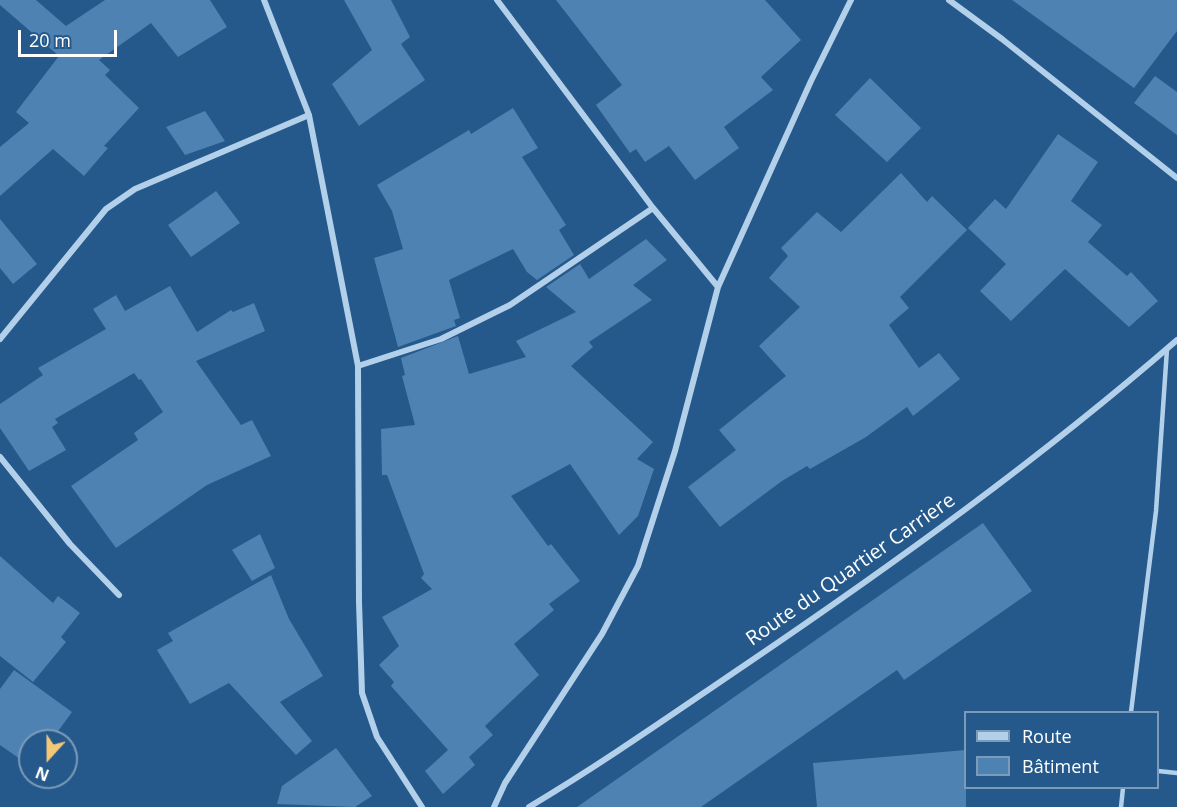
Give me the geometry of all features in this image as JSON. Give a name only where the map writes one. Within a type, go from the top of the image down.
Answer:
[{"type":"street","points":[[264,0],[309,115],[358,366],[359,602],[362,693],[377,737],[422,807]]},
{"type":"street","points":[[497,0],[653,208],[718,287]]},
{"type":"street","points":[[494,807],[506,783],[602,634],[638,566],[675,451],[718,287],[811,81],[851,0]]},
{"type":"street","points":[[949,0],[1002,39],[1177,178]]},
{"type":"street","points":[[0,339],[106,209],[135,189],[309,115]]},
{"type":"street","points":[[358,366],[441,339],[510,305],[653,208]]},
{"type":"street","name":"Route du Quartier Carriere","points":[[529,807],[581,776],[826,610],[1000,484],[1177,340]]},
{"type":"street","points":[[0,457],[70,544],[119,595]]},
{"type":"lane","points":[[1131,711],[1156,511],[1167,349]]},
{"type":"lane","points":[[1159,771],[1177,773]]},
{"type":"lane","points":[[1121,807],[1123,789]]},
{"type":"building","points":[[0,0],[36,0],[66,26],[105,0],[210,0],[227,27],[178,57],[151,23],[99,60],[110,70],[105,75],[139,108],[104,146],[108,148],[84,176],[53,149],[0,196],[0,147],[29,123],[16,112],[59,56],[0,5]]},
{"type":"building","points":[[344,0],[391,0],[410,37],[401,44],[425,80],[359,126],[332,84],[372,50]]},
{"type":"building","points":[[556,0],[765,0],[801,40],[761,77],[773,90],[724,127],[739,148],[695,180],[669,146],[645,162],[636,149],[630,153],[596,105],[622,85]]},
{"type":"building","points":[[1012,0],[1177,0],[1177,31],[1134,88]]},
{"type":"building","points":[[1155,76],[1177,92],[1177,135],[1134,103]]},
{"type":"building","points":[[870,78],[921,128],[887,162],[835,115]]},
{"type":"building","points":[[513,108],[538,148],[522,157],[566,225],[559,230],[574,255],[537,280],[527,272],[513,249],[449,280],[460,318],[454,320],[456,326],[398,347],[374,258],[403,249],[392,211],[377,185],[469,130],[471,134]]},
{"type":"building","points":[[205,111],[225,141],[185,155],[166,127]]},
{"type":"building","points":[[1058,134],[1098,162],[1071,201],[1102,225],[1088,242],[1127,276],[1131,272],[1158,301],[1129,327],[1065,269],[1011,321],[980,291],[1006,264],[968,228],[995,199],[1006,209]]},
{"type":"building","points":[[901,173],[927,202],[932,196],[967,230],[900,297],[909,308],[889,325],[919,368],[939,353],[960,379],[913,416],[907,407],[866,437],[810,469],[807,466],[782,481],[720,527],[688,487],[736,450],[719,430],[786,376],[759,346],[800,307],[769,278],[788,256],[781,248],[817,212],[841,232]]},
{"type":"building","points":[[216,191],[240,223],[191,257],[168,225]]},
{"type":"building","points":[[0,219],[37,264],[13,284],[0,268]]},
{"type":"building","points":[[646,239],[667,260],[633,285],[652,300],[589,342],[593,347],[571,366],[653,442],[637,459],[654,469],[638,516],[619,535],[570,464],[511,496],[548,546],[551,544],[580,581],[549,604],[554,610],[514,644],[539,675],[485,726],[493,735],[469,757],[475,765],[443,794],[425,771],[448,750],[391,686],[394,682],[379,665],[399,646],[382,617],[432,589],[421,578],[424,574],[387,475],[382,475],[381,429],[415,425],[402,376],[405,375],[401,358],[458,336],[469,374],[526,357],[516,341],[576,312],[546,287],[580,264],[589,279]]},
{"type":"building","points":[[170,286],[197,332],[231,310],[233,312],[254,303],[265,331],[196,361],[241,425],[252,420],[271,456],[207,485],[116,548],[71,486],[138,440],[134,433],[163,412],[141,379],[139,380],[134,373],[55,419],[58,423],[52,427],[66,450],[29,471],[0,428],[0,404],[43,375],[38,368],[106,329],[93,309],[116,295],[125,311]]},
{"type":"building","points":[[983,523],[1032,591],[904,680],[897,670],[701,807],[577,807]]},
{"type":"building","points":[[260,534],[275,568],[252,581],[232,550]]},
{"type":"building","points":[[0,556],[53,603],[58,596],[80,613],[61,637],[66,642],[33,682],[0,656]]},
{"type":"building","points":[[271,575],[289,619],[323,676],[280,702],[312,741],[296,755],[229,683],[190,704],[157,650],[173,641],[168,633]]},
{"type":"building","points":[[14,670],[72,712],[60,729],[18,729],[18,758],[0,745],[0,689]]},
{"type":"building","points":[[336,748],[372,796],[355,807],[277,804],[282,786]]},
{"type":"building","points":[[964,750],[966,807],[817,807],[813,763]]}]
